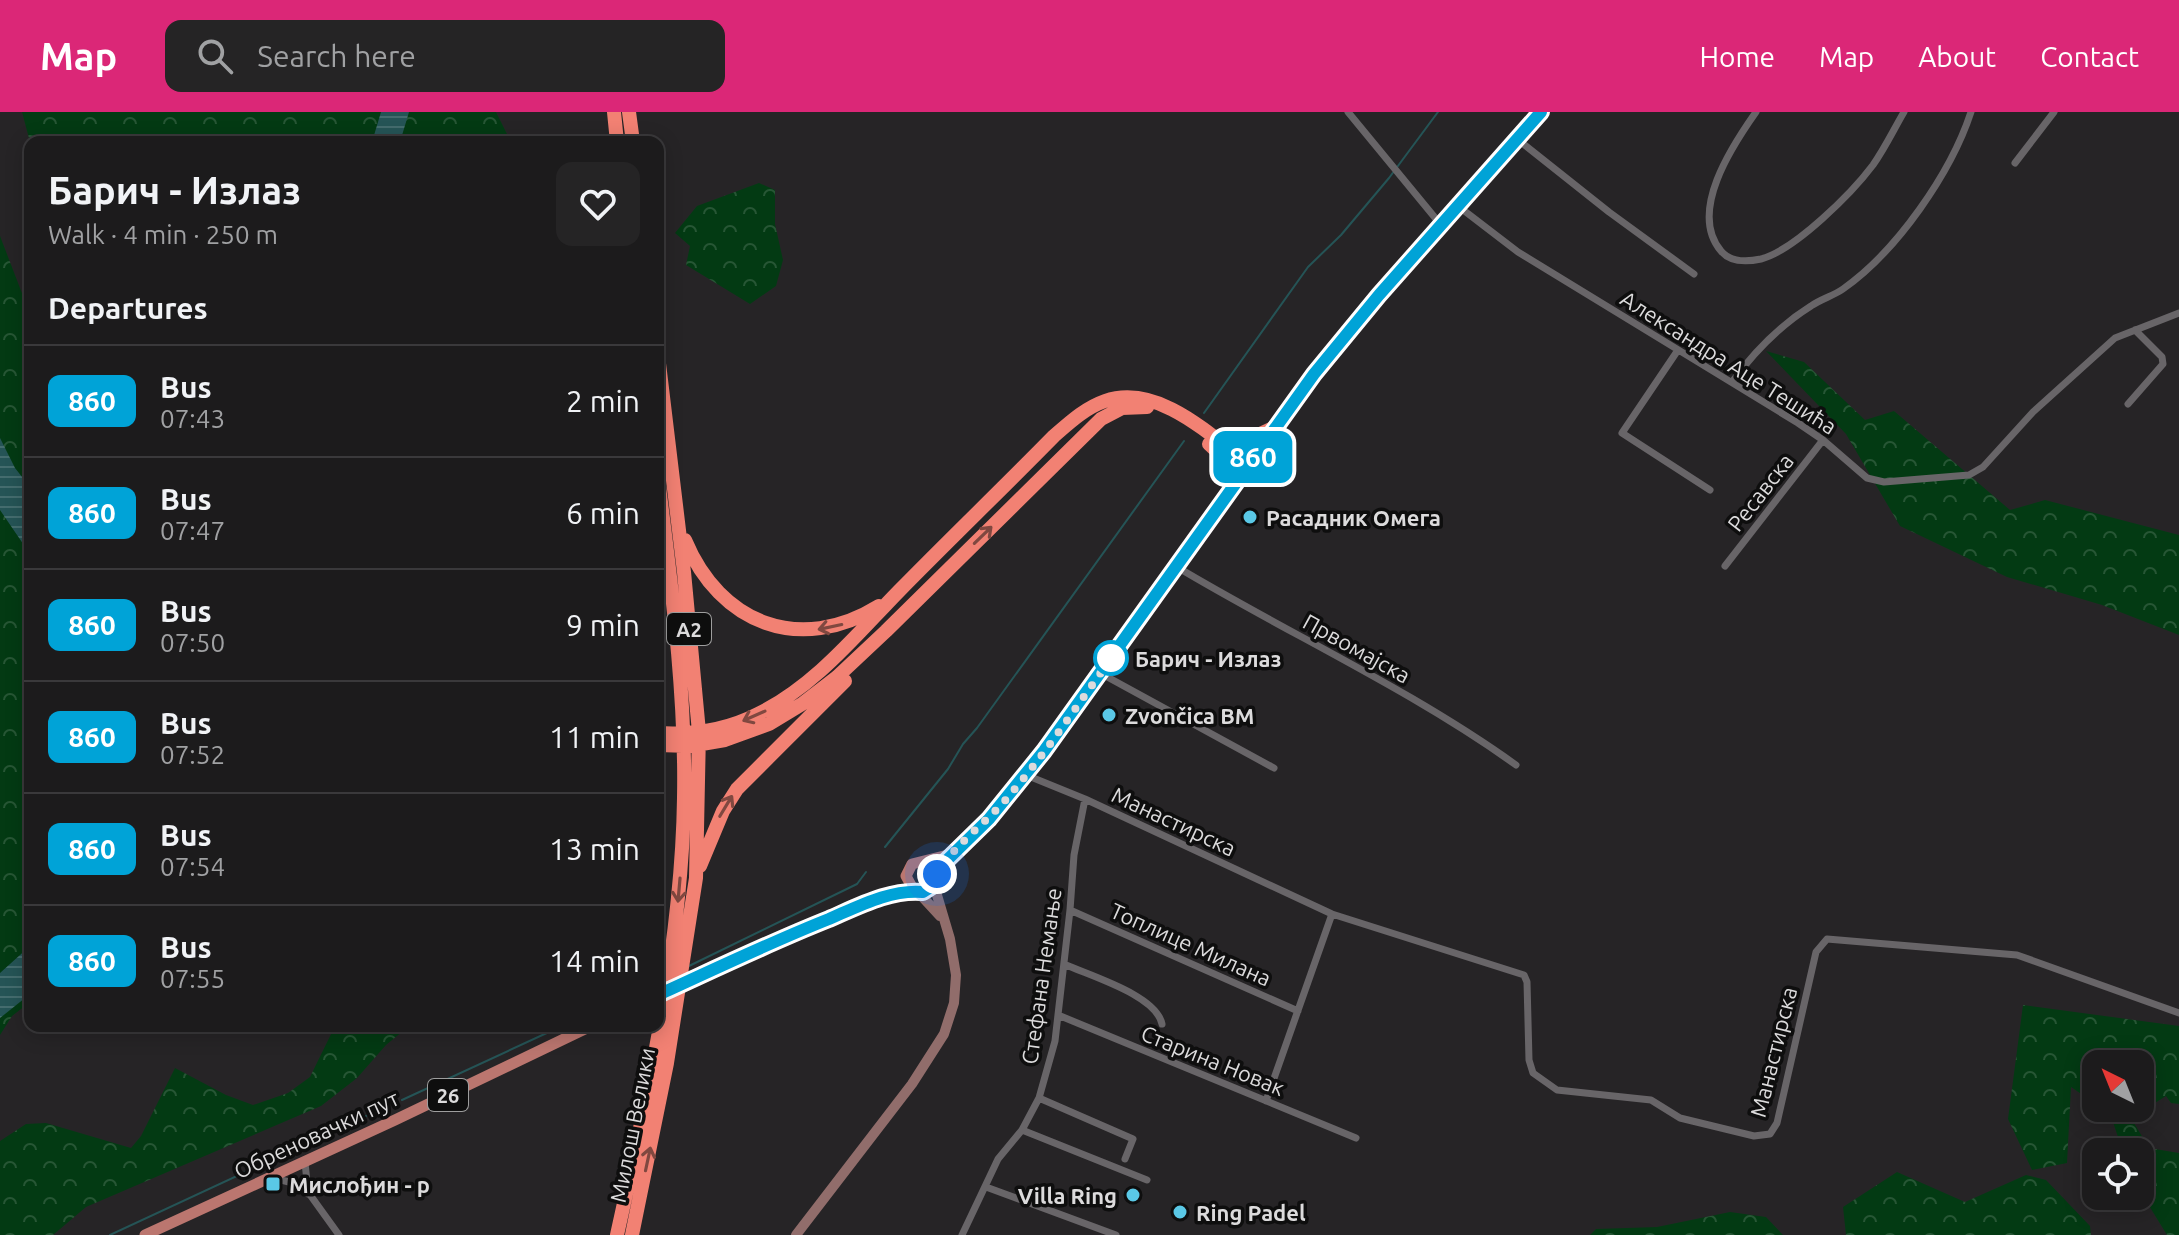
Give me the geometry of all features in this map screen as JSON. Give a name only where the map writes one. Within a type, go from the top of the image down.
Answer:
[{"type":"highway","points":[[614,112],[616,136]]},
{"type":"highway","points":[[629,112],[632,136]]},
{"type":"highway","points":[[711,737],[793,693],[841,650],[1054,436],[1096,405],[1126,397],[1153,402],[1177,413],[1219,441],[1244,469]]},
{"type":"highway","name":"Милош Велики","points":[[632,1235],[667,1063],[696,878],[699,732],[664,404]]},
{"type":"highway","points":[[664,740],[749,733],[782,717],[829,683],[1111,412],[1133,406],[1162,412],[1244,469]]},
{"type":"highway","points":[[1219,441],[1243,442],[1275,427]]},
{"type":"highway","name":"Милош Велики","points":[[664,525],[684,739],[681,863],[675,934],[664,991]]},
{"type":"highway","points":[[679,525],[696,564],[711,586],[733,606],[765,623],[806,631],[838,626],[868,613],[898,592]]},
{"type":"highway","points":[[664,555],[669,564]]},
{"type":"highway","points":[[696,878],[718,820],[737,789],[876,650],[886,631]]},
{"type":"highway","name":"Милош Велики","points":[[617,1235],[656,1032]]},
{"type":"main road","points":[[664,992],[876,900],[915,890],[923,892],[935,880],[952,853],[989,819],[1026,775],[1244,469],[1349,330],[1541,112]]},
{"type":"main road","points":[[876,900],[906,876],[912,864],[952,853]]},
{"type":"main road","points":[[796,1235],[912,1084],[944,1034],[954,1003],[956,975],[933,867],[924,861]]},
{"type":"main road","points":[[906,876],[946,924]]},
{"type":"main road","name":"Обреновачки пут","points":[[145,1235],[578,1032]]},
{"type":"street","points":[[1348,112],[1441,225]]},
{"type":"street","points":[[1756,112],[1722,166],[1710,213],[1710,230],[1716,245],[1724,255],[1734,260],[1761,259],[1789,245],[1838,205],[1873,165],[1904,112]]},
{"type":"street","points":[[1732,382],[1762,344],[1811,305],[1843,289],[1897,236],[1929,197],[1962,140],[1971,112]]},
{"type":"street","points":[[2015,163],[2054,112]]},
{"type":"street","points":[[1517,139],[1694,274]]},
{"type":"street","name":"Александра Аце Тешића","points":[[1458,206],[1518,252],[1823,440],[1867,478],[1884,482],[1969,475],[1983,467],[2033,412],[2115,338],[2179,313]]},
{"type":"street","points":[[2128,404],[2163,364],[2162,357],[2135,330]]},
{"type":"street","points":[[1678,350],[1622,433],[1710,490]]},
{"type":"street","name":"Ресавска","points":[[1725,566],[1823,440]]},
{"type":"street","name":"Првомајска","points":[[1177,567],[1469,732],[1516,765]]},
{"type":"street","points":[[1100,673],[1274,768]]},
{"type":"street","name":"Манастирска","points":[[1026,775],[1085,799],[1332,914],[1524,975],[1527,982],[1529,1060],[1533,1073],[1557,1090],[1651,1100],[1680,1118],[1754,1136],[1770,1134],[1777,1123],[1816,952],[1827,939],[2017,955],[2179,1013]]},
{"type":"street","name":"Стефана Немање","points":[[962,1235],[998,1159],[1011,1138],[1022,1130],[1039,1098],[1055,1041],[1076,844],[1085,799]]},
{"type":"street","name":"Топлице Милана","points":[[1070,910],[1298,1011]]},
{"type":"street","points":[[1266,1101],[1332,914]]},
{"type":"street","points":[[1064,964],[1142,998],[1160,1014],[1162,1024]]},
{"type":"street","name":"Старина Новак","points":[[1058,1015],[1356,1138]]},
{"type":"street","points":[[1039,1098],[1133,1139],[1125,1159]]},
{"type":"street","points":[[1022,1130],[1147,1180]]},
{"type":"street","points":[[305,1162],[305,1184],[310,1196],[339,1235]]},
{"type":"street","points":[[270,1178],[293,1183],[310,1196]]},
{"type":"street","points":[[986,1187],[1116,1235]]},
{"type":"green space","points":[[22,112],[496,112],[508,136],[28,136]]},
{"type":"green space","points":[[759,183],[775,190],[775,224],[783,260],[776,286],[750,304],[686,265],[690,246],[675,233],[697,206]]},
{"type":"green space","points":[[0,236],[24,298],[24,1007],[12,1016],[0,1035]]},
{"type":"green space","points":[[1766,351],[1804,362],[1865,420],[1894,411],[2010,510],[2045,500],[2179,535],[2179,635],[2102,605],[2007,577],[1900,526],[1846,434]]},
{"type":"green space","points":[[2023,1005],[2179,1026],[2179,1104],[2171,1103],[2166,1096],[2154,1104],[2154,1050],[2082,1050],[2082,1094],[2071,1087],[2067,1163],[2032,1170],[2008,1119]]},
{"type":"green space","points":[[332,1032],[402,1032],[357,1078],[321,1106],[86,1207],[53,1235],[0,1235],[0,1141],[26,1124],[46,1123],[131,1148],[141,1136],[175,1068],[226,1095],[253,1105],[288,1093],[310,1077]]},
{"type":"green space","points":[[2113,1122],[2133,1122],[2143,1138],[2118,1138]]},
{"type":"green space","points":[[2154,1149],[2179,1153],[2179,1235],[2167,1235],[2152,1210]]},
{"type":"green space","points":[[1897,1172],[1965,1202],[2026,1175],[2046,1180],[2090,1226],[2091,1235],[1846,1235],[1843,1207]]},
{"type":"green space","points":[[1730,1212],[1766,1217],[1783,1235],[1590,1235],[1596,1229],[1657,1227]]},
{"type":"water","points":[[381,112],[409,112],[402,136],[374,136]]},
{"type":"water","points":[[0,438],[24,479],[24,545],[0,510]]},
{"type":"water","points":[[24,951],[24,999],[0,1018],[0,973]]},
{"type":"waterway","points":[[1204,413],[1308,267],[1341,235],[1389,178],[1438,112]]},
{"type":"waterway","points":[[885,847],[948,769],[963,744],[1184,441]]},
{"type":"waterway","points":[[689,966],[857,884],[866,872]]},
{"type":"waterway","points":[[402,1100],[549,1032]]},
{"type":"waterway","points":[[110,1235],[366,1116]]},
{"type":"bus line","name":"860","points":[[664,992],[876,900],[913,889],[923,892],[934,885],[937,874],[952,853],[989,819],[1044,751],[1314,374],[1379,295],[1541,112]]},
{"type":"place","name":"Расадник Омега","points":[[1250,517]]},
{"type":"place","name":"Барич - Излаз","points":[[1111,658]]},
{"type":"place","name":"Zvončica BM","points":[[1109,715]]},
{"type":"place","name":"Мислођин - р","points":[[273,1184]]},
{"type":"place","name":"Villa Ring","points":[[1133,1195]]},
{"type":"place","name":"Ring Padel","points":[[1180,1212]]},
{"type":"route","points":[[937,874],[952,853],[989,819],[1017,786],[1115,653],[1111,658]]}]
